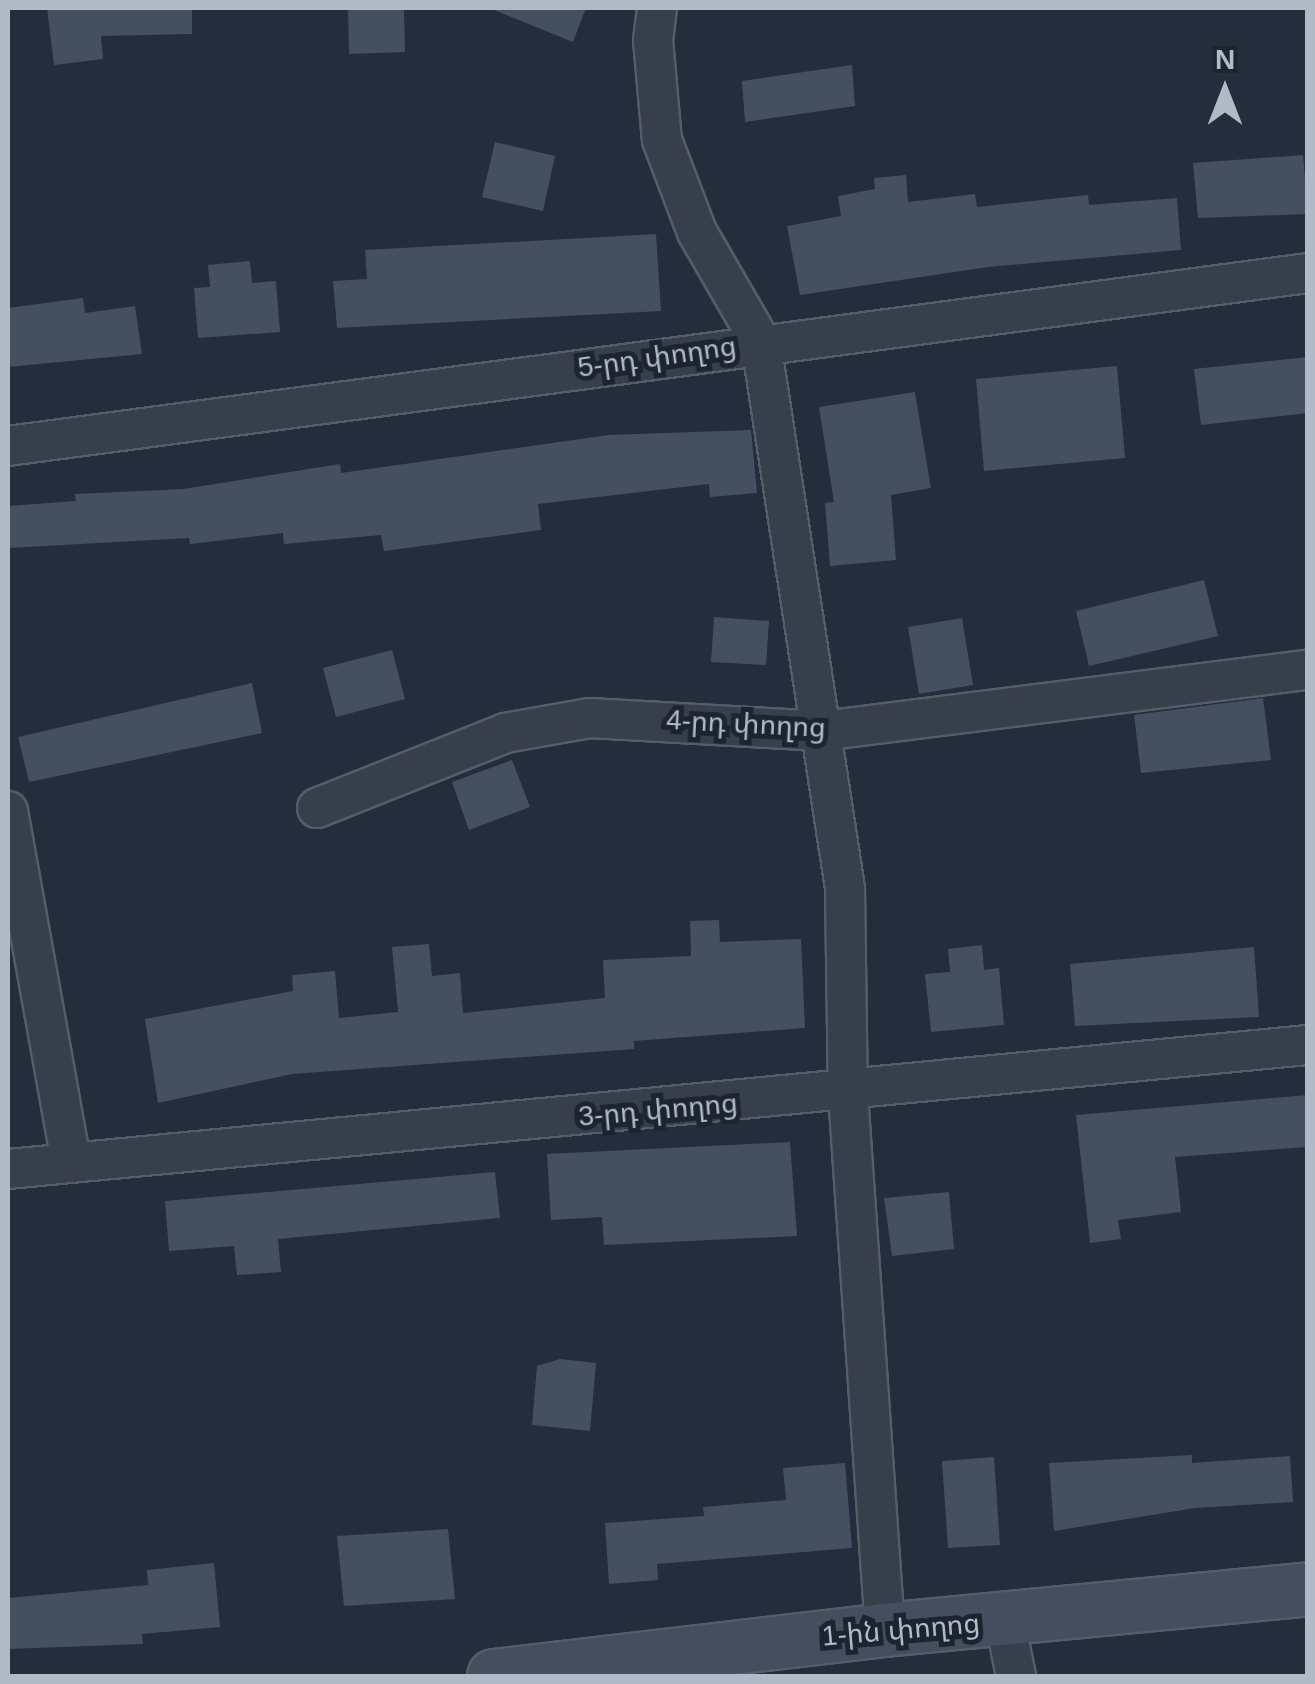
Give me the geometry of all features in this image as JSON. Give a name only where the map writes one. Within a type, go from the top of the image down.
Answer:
[{"type":"main road","name":"1-ին փողոց","points":[[494,1676],[884,1630],[1308,1589]]},
{"type":"street","points":[[656,8],[653,40],[662,140],[697,232],[762,343],[845,888],[848,1094],[884,1630]]},
{"type":"street","name":"5-րդ փողոց","points":[[8,446],[1308,273]]},
{"type":"street","name":"4-րդ փողոց","points":[[316,808],[505,733],[590,718],[822,731],[1308,670]]},
{"type":"street","points":[[8,811],[71,1162]]},
{"type":"street","name":"3-րդ փողոց","points":[[8,1169],[848,1094],[1308,1045]]},
{"type":"street","points":[[1005,1621],[1016,1676]]},
{"type":"building","points":[[47,8],[192,8],[192,34],[101,36],[103,59],[54,65]]},
{"type":"building","points":[[348,8],[404,8],[405,52],[349,54]]},
{"type":"building","points":[[489,8],[586,8],[573,42]]},
{"type":"building","points":[[852,65],[855,106],[745,122],[742,81]]},
{"type":"building","points":[[495,142],[555,156],[543,211],[482,197]]},
{"type":"building","points":[[1303,155],[1308,214],[1198,218],[1193,163]]},
{"type":"building","points":[[906,175],[908,202],[975,194],[977,207],[1088,195],[1089,205],[1177,198],[1181,250],[988,267],[800,295],[787,226],[841,216],[838,196],[875,189],[874,178]]},
{"type":"building","points":[[656,234],[661,311],[337,328],[333,281],[367,279],[365,250]]},
{"type":"building","points":[[250,261],[252,283],[276,281],[280,332],[198,338],[194,288],[210,287],[208,265]]},
{"type":"building","points":[[83,298],[85,313],[135,306],[142,354],[8,367],[8,308]]},
{"type":"building","points":[[1308,357],[1308,413],[1201,425],[1194,369]]},
{"type":"building","points":[[1117,366],[1125,458],[984,471],[976,379]]},
{"type":"building","points":[[915,392],[931,488],[891,495],[896,560],[830,566],[825,503],[834,502],[819,407]]},
{"type":"building","points":[[751,430],[757,493],[710,497],[709,484],[538,504],[541,530],[384,551],[381,535],[284,544],[283,533],[190,544],[189,538],[8,548],[8,506],[76,501],[75,494],[183,489],[340,464],[341,473],[609,435]]},
{"type":"building","points":[[1204,580],[1218,636],[1089,666],[1076,611]]},
{"type":"building","points":[[714,617],[769,621],[766,665],[711,662]]},
{"type":"building","points":[[962,618],[973,685],[919,694],[908,627]]},
{"type":"building","points":[[392,650],[405,699],[336,717],[323,668]]},
{"type":"building","points":[[252,683],[262,733],[29,782],[18,737]]},
{"type":"building","points":[[1263,698],[1271,760],[1141,773],[1134,715]]},
{"type":"building","points":[[512,760],[530,807],[469,830],[452,782]]},
{"type":"building","points":[[719,920],[720,942],[801,939],[805,1028],[634,1041],[634,1049],[292,1074],[158,1103],[145,1019],[293,991],[292,975],[335,971],[339,1018],[398,1012],[392,947],[429,944],[432,976],[460,973],[463,1013],[605,998],[603,960],[691,956],[690,921]]},
{"type":"building","points":[[982,945],[984,970],[999,968],[1004,1025],[931,1032],[925,974],[950,972],[948,949]]},
{"type":"building","points":[[1254,947],[1259,1017],[1075,1026],[1070,964]]},
{"type":"building","points":[[1308,1095],[1308,1147],[1175,1157],[1181,1212],[1118,1220],[1121,1239],[1090,1243],[1076,1115]]},
{"type":"building","points":[[790,1142],[797,1236],[604,1245],[602,1217],[551,1220],[547,1154]]},
{"type":"building","points":[[495,1172],[500,1218],[278,1239],[281,1272],[237,1275],[234,1246],[169,1251],[165,1201]]},
{"type":"building","points":[[949,1192],[954,1249],[892,1256],[884,1198]]},
{"type":"building","points":[[560,1359],[596,1363],[590,1431],[532,1425],[537,1366]]},
{"type":"building","points":[[1192,1455],[1192,1463],[1290,1456],[1293,1502],[1195,1508],[1054,1531],[1049,1463]]},
{"type":"building","points":[[994,1457],[1000,1545],[948,1548],[942,1461]]},
{"type":"building","points":[[845,1463],[852,1548],[657,1564],[658,1580],[609,1584],[605,1523],[704,1516],[703,1507],[786,1500],[783,1468]]},
{"type":"building","points":[[448,1529],[455,1599],[344,1606],[337,1536]]},
{"type":"building","points":[[214,1563],[220,1627],[142,1634],[143,1644],[8,1649],[8,1598],[148,1585],[147,1570]]}]
